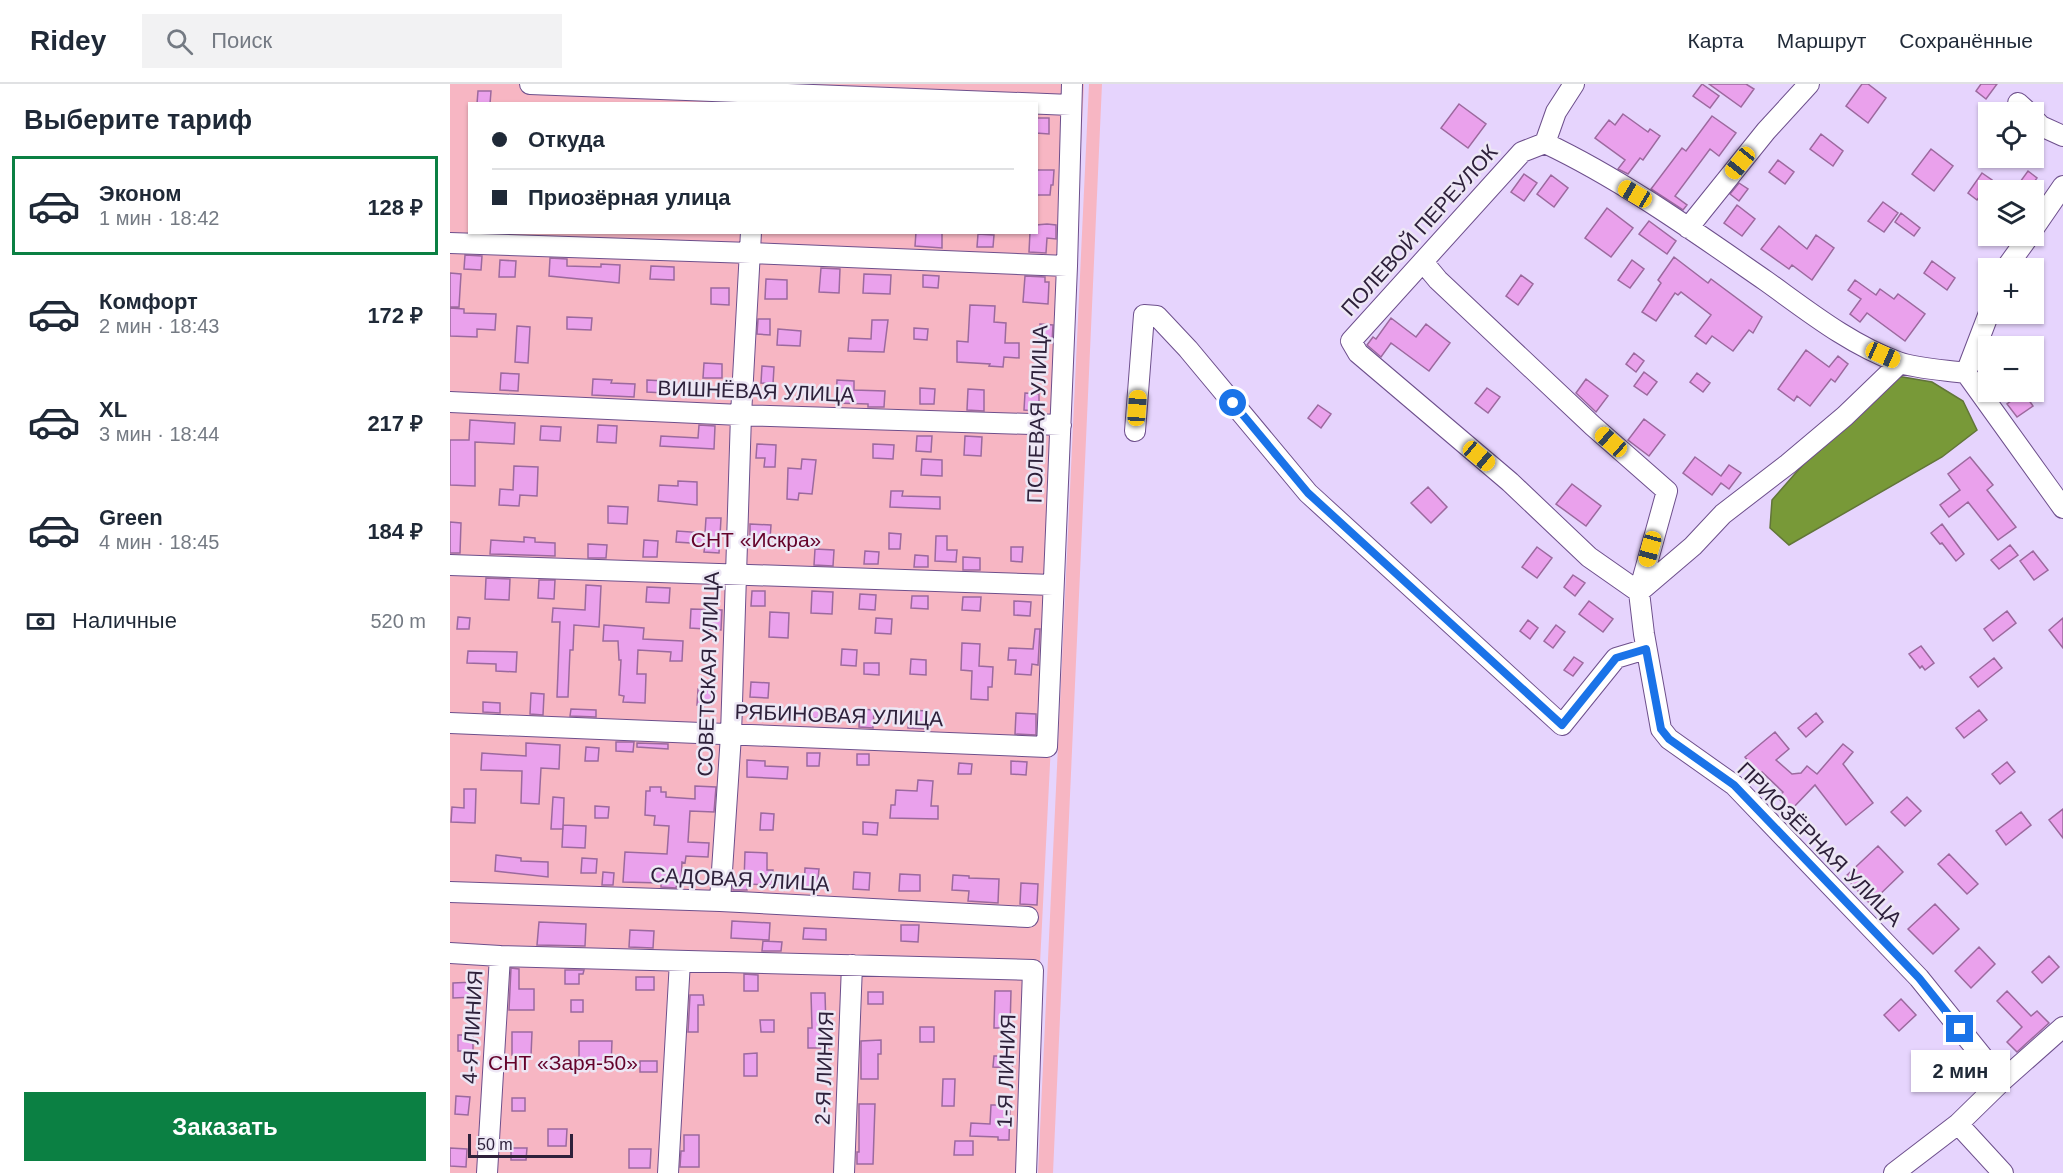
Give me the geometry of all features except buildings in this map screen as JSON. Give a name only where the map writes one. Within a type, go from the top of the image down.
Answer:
[{"type":"street","points":[[530,84],[992,102]]},
{"type":"street","name":"ПОЛЕВАЯ УЛИЦА","points":[[1047,747],[1067,266],[1072,84]]},
{"type":"street","points":[[1574,84],[1556,112],[1545,143],[1635,194],[1688,228],[1850,340],[1900,363],[1966,373],[2063,508]]},
{"type":"street","points":[[1688,228],[1766,131],[1809,84]]},
{"type":"street","points":[[1038,104],[1071,105]]},
{"type":"street","points":[[2044,127],[2063,136]]},
{"type":"street","name":"ПОЛЕВОЙ ПЕРЕУЛОК","points":[[1545,143],[1522,152],[1351,341],[1358,353],[1510,482],[1589,556],[1639,592]]},
{"type":"street","points":[[2044,214],[2063,186]]},
{"type":"street","name":"СОВЕТСКАЯ УЛИЦА","points":[[720,901],[731,735],[741,415],[751,234]]},
{"type":"street","points":[[450,243],[1067,266]]},
{"type":"street","points":[[1423,262],[1438,280],[1593,426],[1667,491],[1639,592]]},
{"type":"street","points":[[1136,431],[1144,315],[1157,316],[1188,349],[1308,493],[1562,725],[1616,658],[1646,649]]},
{"type":"street","points":[[1966,373],[1985,324]]},
{"type":"street","points":[[1639,592],[1693,546],[1723,514],[1845,416],[1900,363]]},
{"type":"street","name":"ВИШНЁВАЯ УЛИЦА","points":[[450,402],[741,415],[1061,425]]},
{"type":"street","points":[[450,565],[1053,585]]},
{"type":"street","name":"ПРИОЗЁРНАЯ УЛИЦА","points":[[1639,592],[1646,649],[1661,729],[1669,739],[1734,785],[1919,978],[2002,1081]]},
{"type":"street","name":"РЯБИНОВАЯ УЛИЦА","points":[[450,723],[1047,747]]},
{"type":"street","name":"САДОВАЯ УЛИЦА","points":[[450,892],[720,901],[1028,917]]},
{"type":"street","points":[[450,953],[852,965]]},
{"type":"street","name":"4-Я ЛИНИЯ","points":[[487,1173],[500,956]]},
{"type":"street","points":[[668,1173],[680,961]]},
{"type":"street","name":"1-Я ЛИНИЯ","points":[[852,965],[1033,970],[1026,1173]]},
{"type":"street","name":"2-Я ЛИНИЯ","points":[[844,1173],[852,965]]},
{"type":"street","points":[[1894,1173],[1958,1124],[2063,1027]]},
{"type":"street","points":[[1958,1124],[2003,1173]]},
{"type":"green space","name":"СНТ «Искра»","points":[[450,84],[1084,84],[1040,964],[1032,1173],[450,1173]]},
{"type":"green space","points":[[1089,84],[1102,84],[1053,1173],[1038,1173]]},
{"type":"shaded area","points":[[1897,376],[1932,382],[1963,401],[1977,430],[1942,457],[1789,545],[1770,528],[1772,500],[1830,434]]},
{"type":"route","points":[[1233,403],[1308,493],[1562,725],[1616,658],[1646,649],[1661,729],[1669,739],[1734,785],[1919,978],[1960,1029]]},
{"type":"park label","name":"СНТ «Заря-50»","points":[[563,1062]]}]
